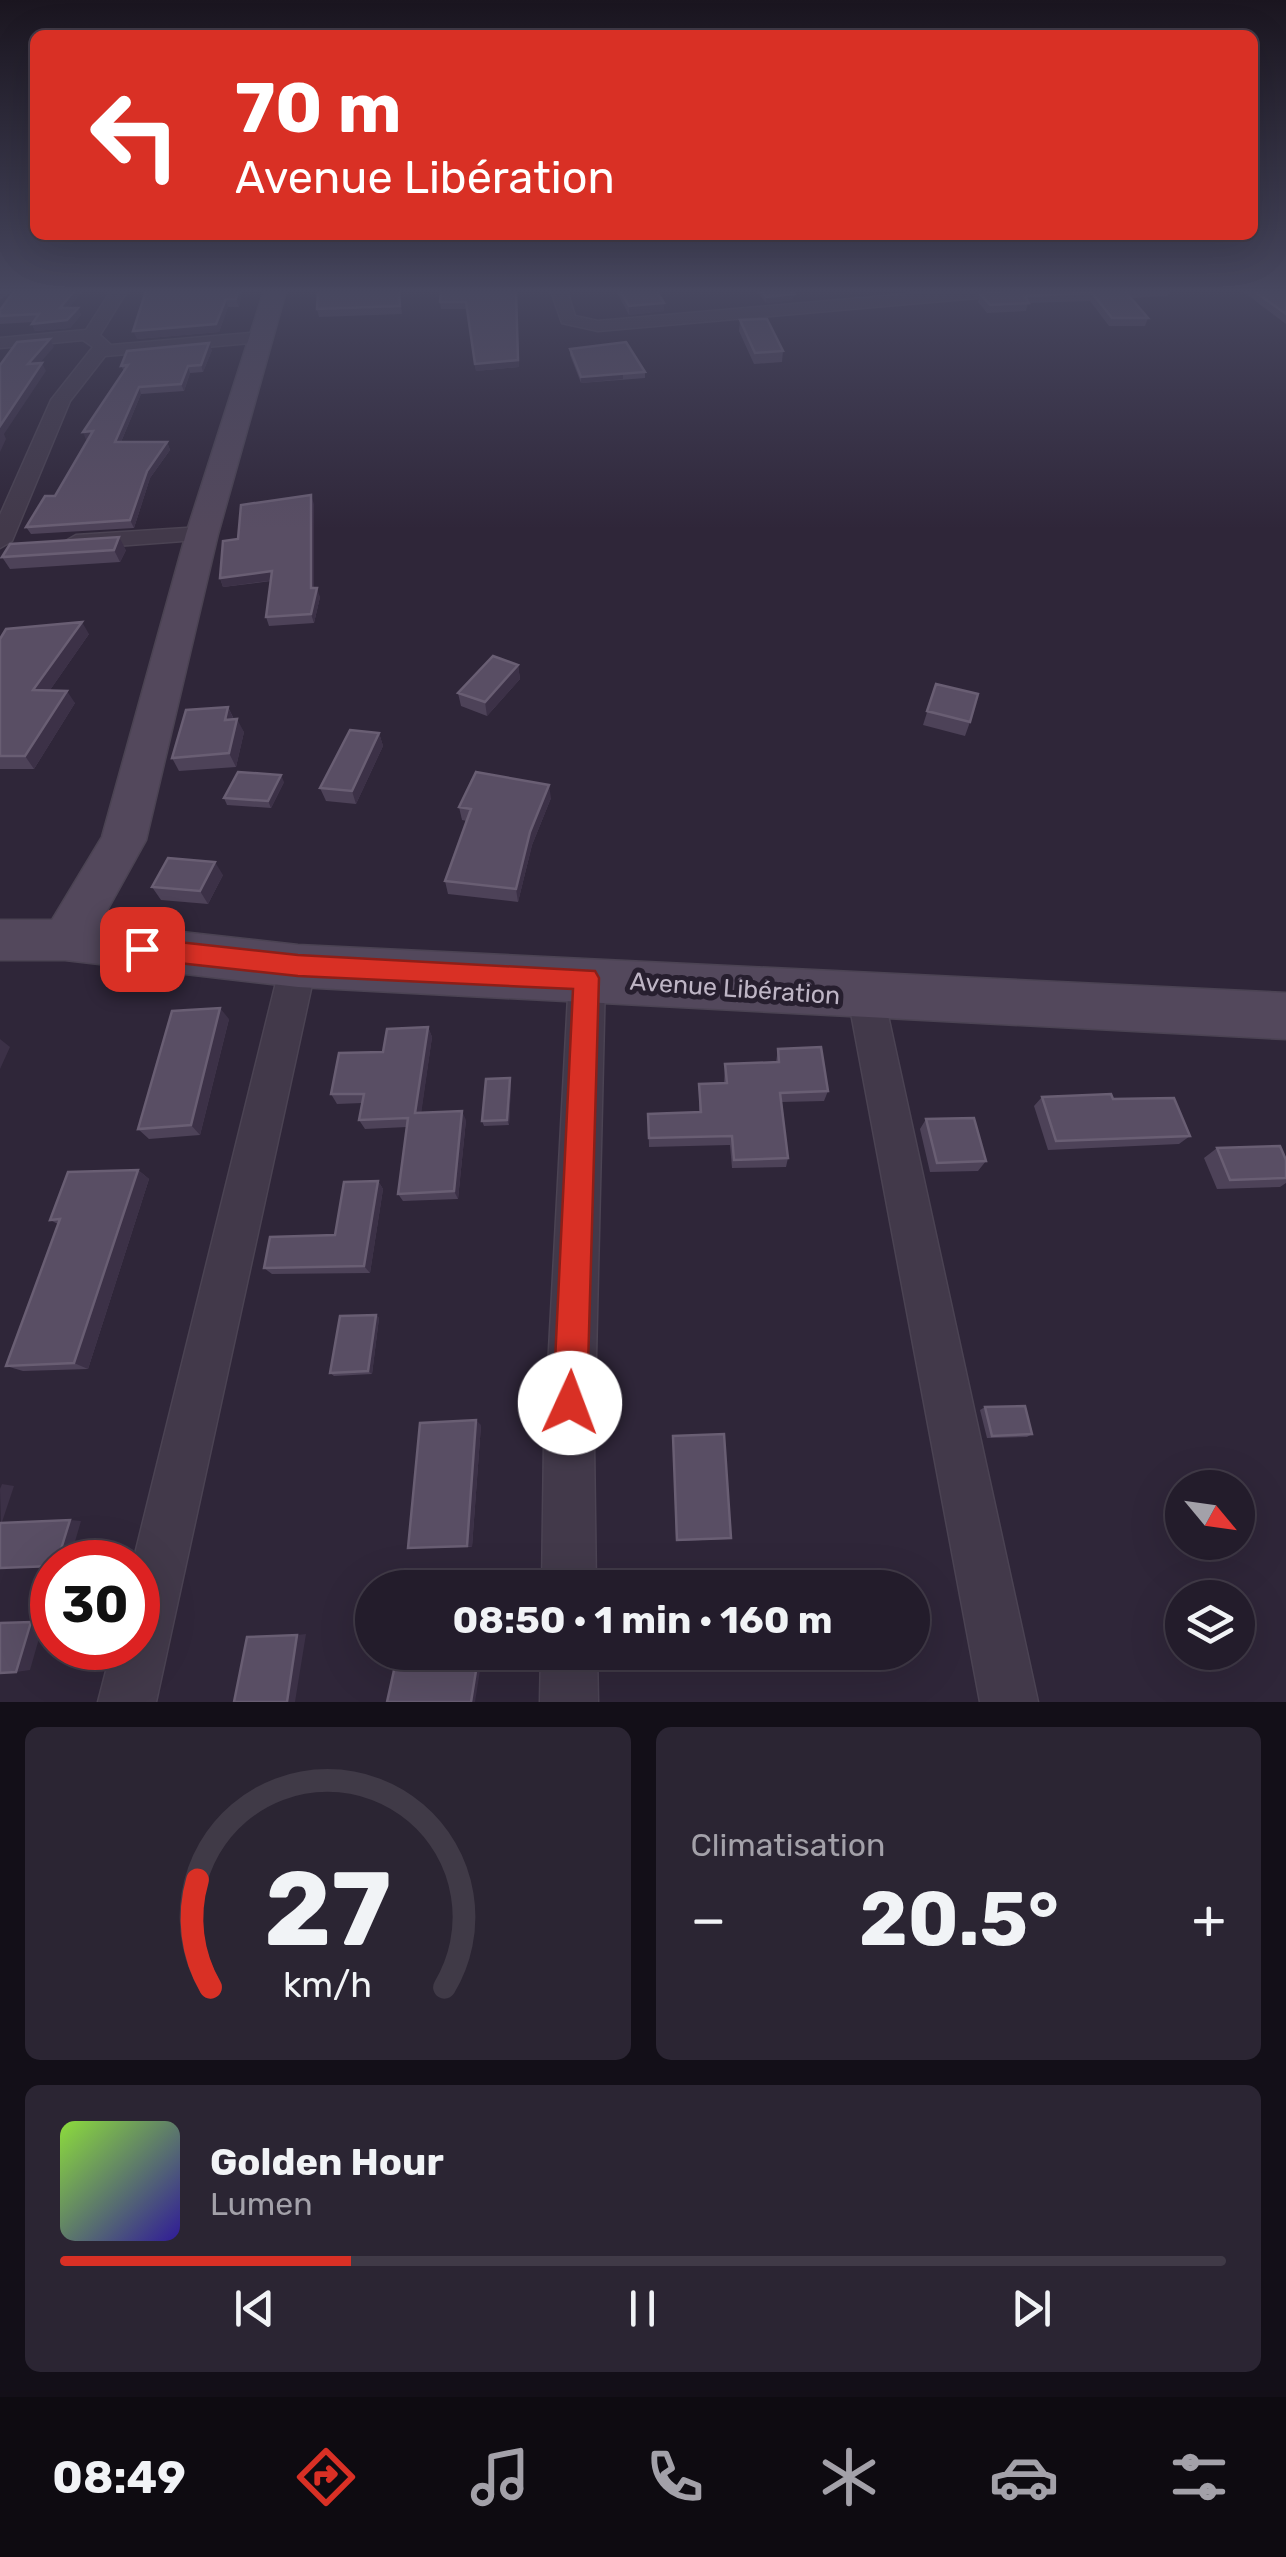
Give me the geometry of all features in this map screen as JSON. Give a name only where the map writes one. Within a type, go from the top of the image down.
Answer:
[{"type":"street","points":[[6,545],[61,400],[79,370]]},
{"type":"street","points":[[65,940],[124,840],[202,534],[251,370]]},
{"type":"street","points":[[55,544],[202,534]]},
{"type":"street","name":"Avenue Libération","points":[[0,940],[65,940],[298,966],[586,978],[866,998],[1286,1016]]},
{"type":"street","points":[[127,1702],[298,966]]},
{"type":"street","points":[[568,1570],[568,1442],[586,978]]},
{"type":"street","points":[[866,998],[1009,1702]]},
{"type":"street","points":[[568,1670],[568,1702]]},
{"type":"building","points":[[0,370],[37,370],[0,426]]},
{"type":"building","points":[[124,370],[186,370],[181,384],[139,387],[115,442],[167,442],[147,471],[130,520],[26,527],[45,496],[55,496],[93,431],[83,432]]},
{"type":"building","points":[[578,370],[645,372],[581,377]]},
{"type":"building","points":[[311,495],[311,588],[317,588],[311,614],[266,617],[272,571],[220,578],[223,541],[238,539],[241,505]]},
{"type":"building","points":[[119,537],[114,550],[2,557],[10,544]]},
{"type":"building","points":[[82,622],[33,690],[67,691],[25,756],[0,756],[0,639],[6,629]]},
{"type":"building","points":[[493,656],[518,665],[485,702],[458,693]]},
{"type":"building","points":[[936,684],[978,694],[970,722],[927,711]]},
{"type":"building","points":[[228,707],[225,720],[237,719],[229,753],[172,758],[186,710]]},
{"type":"building","points":[[350,730],[379,733],[352,791],[320,788]]},
{"type":"building","points":[[238,772],[281,775],[268,801],[224,798]]},
{"type":"building","points":[[476,772],[549,785],[530,832],[516,889],[445,881],[471,809],[459,807]]},
{"type":"building","points":[[168,858],[215,862],[200,891],[152,887]]},
{"type":"building","points":[[220,1008],[191,1125],[138,1129],[172,1011]]},
{"type":"building","points":[[428,1027],[415,1113],[462,1111],[454,1191],[398,1194],[408,1118],[359,1120],[364,1094],[331,1094],[339,1053],[383,1052],[387,1029]]},
{"type":"building","points":[[821,1047],[828,1091],[780,1093],[788,1158],[734,1160],[732,1136],[649,1138],[648,1114],[701,1112],[699,1084],[727,1083],[725,1064],[779,1062],[778,1049]]},
{"type":"building","points":[[510,1078],[507,1120],[482,1121],[486,1079]]},
{"type":"building","points":[[1111,1094],[1113,1099],[1174,1098],[1190,1136],[1056,1141],[1042,1097]]},
{"type":"building","points":[[974,1118],[986,1161],[937,1163],[926,1119]]},
{"type":"building","points":[[1280,1146],[1286,1160],[1286,1178],[1230,1180],[1217,1148]]},
{"type":"building","points":[[138,1170],[74,1363],[6,1366],[60,1219],[50,1220],[68,1172]]},
{"type":"building","points":[[378,1181],[364,1266],[264,1268],[270,1237],[335,1235],[344,1182]]},
{"type":"building","points":[[376,1315],[368,1371],[330,1373],[340,1316]]},
{"type":"building","points":[[1025,1406],[1032,1434],[992,1436],[985,1407]]},
{"type":"building","points":[[476,1420],[467,1546],[408,1548],[420,1423]]},
{"type":"building","points":[[724,1434],[731,1538],[677,1540],[673,1436]]},
{"type":"building","points":[[70,1520],[64,1540],[30,1540],[30,1567],[0,1568],[0,1523]]},
{"type":"building","points":[[30,1622],[16,1672],[0,1673],[0,1623]]},
{"type":"building","points":[[297,1635],[287,1702],[234,1702],[247,1637]]},
{"type":"building","points":[[394,1670],[476,1670],[471,1702],[387,1702]]},
{"type":"route","points":[[142,949],[298,966],[586,978],[570,1403]]}]
